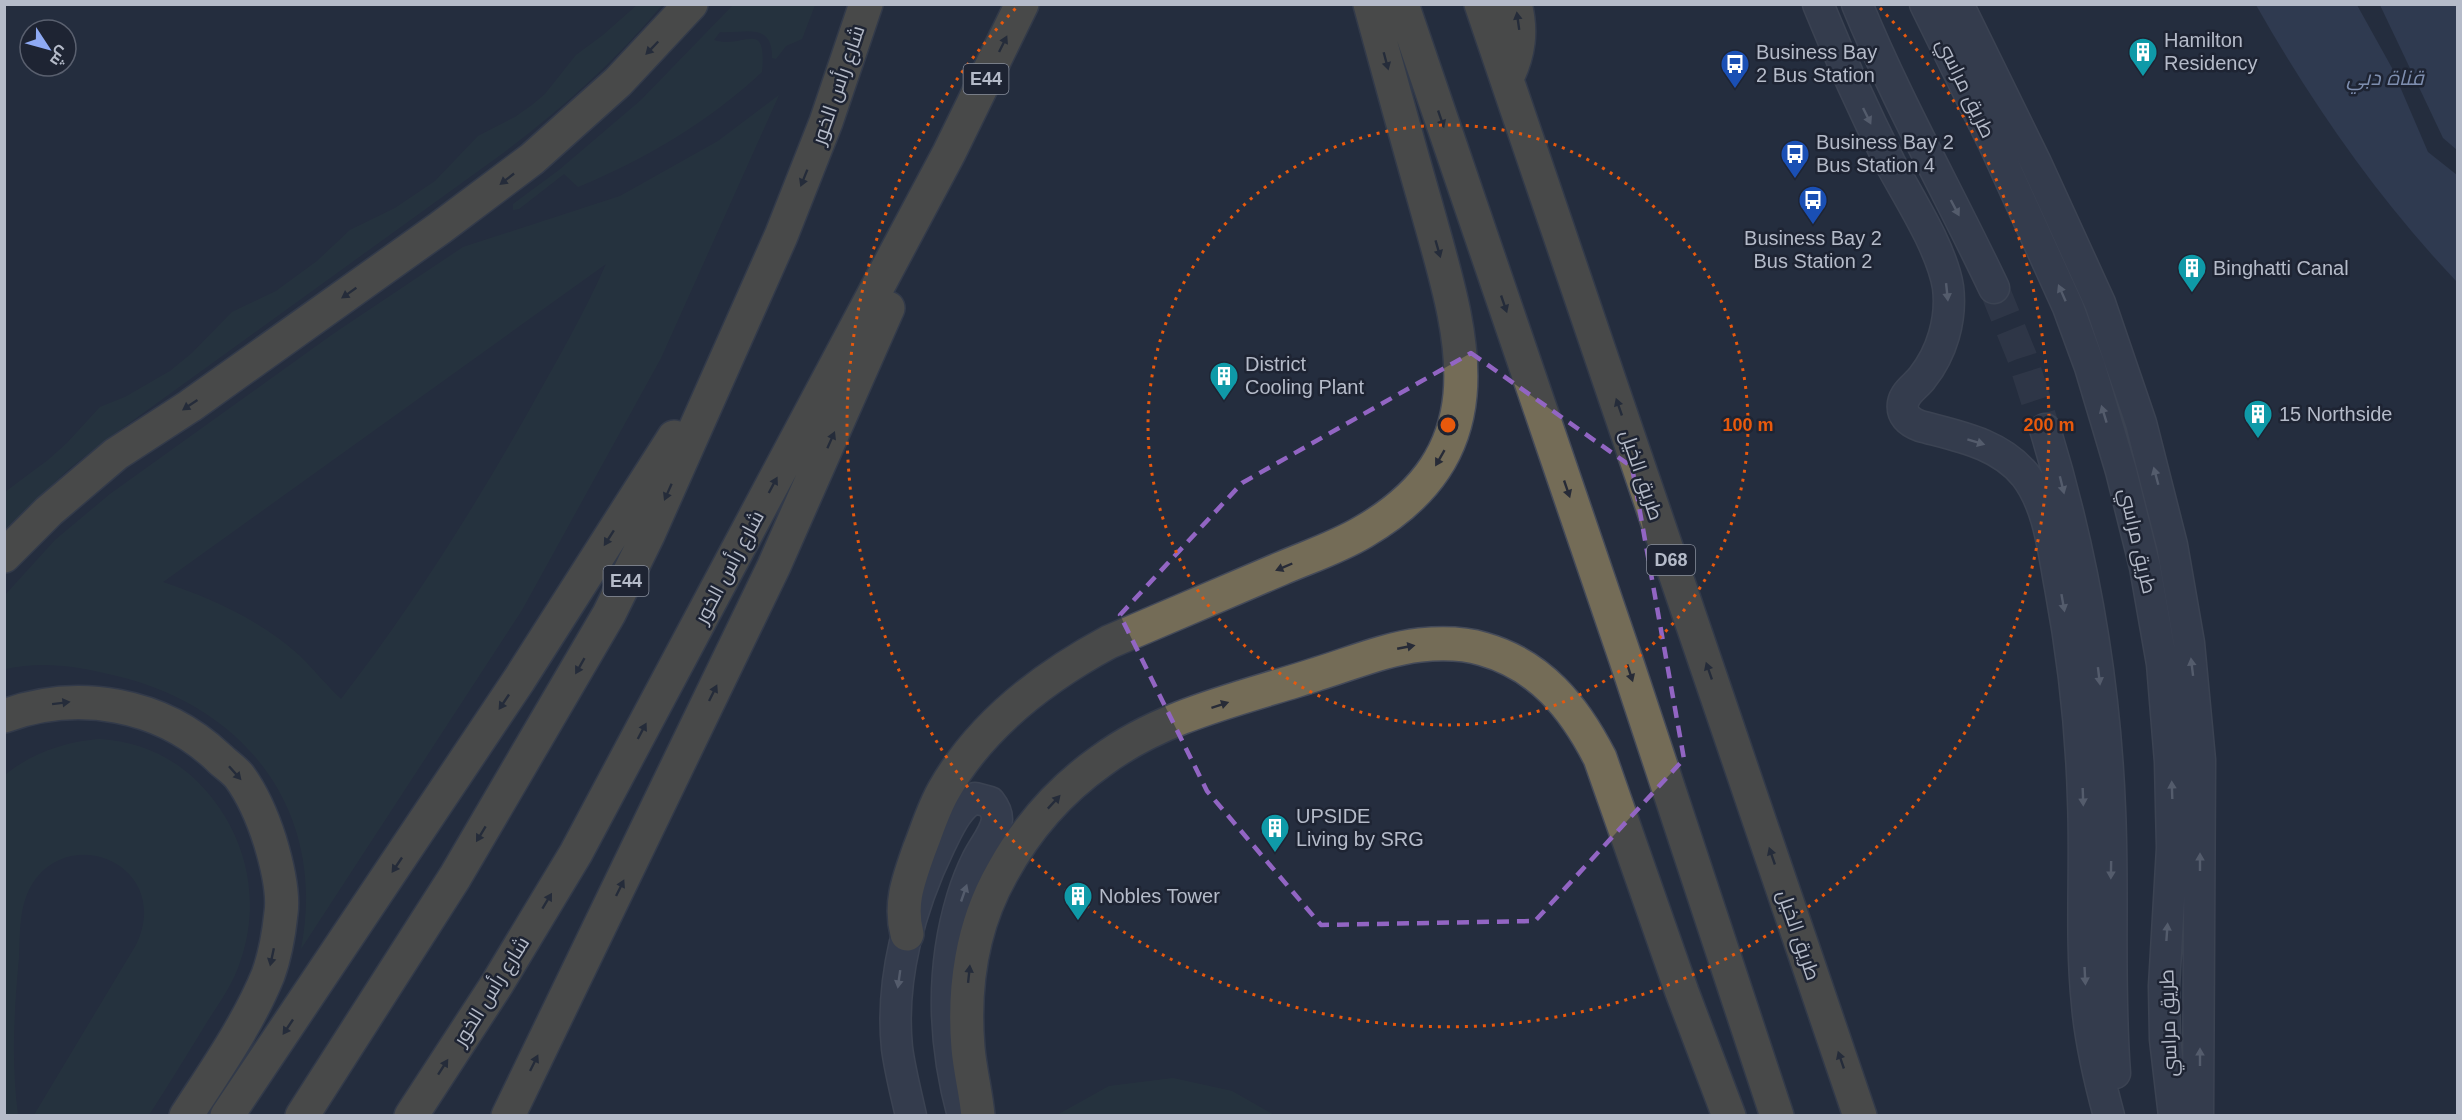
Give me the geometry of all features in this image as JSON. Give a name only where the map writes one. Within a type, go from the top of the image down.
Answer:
[{"type":"highway","points":[[4,556],[49,511],[116,454],[190,406],[421,242],[532,159],[618,82],[691,4]]},
{"type":"highway","name":"شارع رأس الخور","points":[[302,1116],[455,877],[609,614],[648,536],[781,236],[818,143],[866,4]]},
{"type":"highway","name":"شارع رأس الخور","points":[[411,1116],[497,984],[576,853],[949,153],[1022,4]]},
{"type":"highway","points":[[907,934],[903,910],[906,886],[943,792],[977,743],[1024,698],[1079,658],[1109,642],[1364,532],[1415,492],[1433,470],[1447,446],[1457,417],[1462,387],[1459,329],[1370,4]]},
{"type":"highway","points":[[1402,4],[1622,649],[1777,1116]]},
{"type":"highway","name":"طريق الخيل","points":[[1481,4],[1860,1116]]},
{"type":"highway","points":[[1507,78],[1514,64],[1520,33],[1515,4]]},
{"type":"highway","points":[[508,1116],[642,844],[779,556],[866,361],[949,153]]},
{"type":"highway","points":[[227,1116],[519,680],[731,347]]},
{"type":"highway","points":[[978,1116],[969,1060],[966,1010],[971,959],[977,931],[1001,875],[1016,849],[1054,801],[1100,761],[1137,738],[1166,724],[1398,649],[1440,644],[1480,648],[1518,663],[1554,690],[1581,723],[1600,759],[1682,992],[1729,1116]]},
{"type":"highway","points":[[4,716],[29,707],[73,701],[117,705],[163,719],[204,743],[238,776],[262,817],[276,863],[282,910],[268,973],[248,1015],[186,1116]]},
{"type":"street","points":[[1818,4],[1862,105],[1936,251],[1948,288],[1947,320],[1941,345],[1922,378],[1903,400],[1902,408],[1905,417],[1920,426],[1986,446],[2008,458],[2025,475],[2033,488],[2040,502],[2050,535],[2073,670],[2080,744],[2087,1006],[2094,1054],[2109,1116]]},
{"type":"street","points":[[1857,4],[1900,103],[1994,288]]},
{"type":"street","name":"طريق مراسي","points":[[1925,4],[1995,146],[2068,308],[2090,367],[2121,471],[2145,567],[2162,664],[2172,805],[2164,996],[2165,1039],[2174,1116]]},
{"type":"street","points":[[1958,4],[2036,163],[2076,222],[2158,483],[2184,607],[2193,681],[2211,759],[2198,1116]]},
{"type":"street","points":[[2036,163],[2069,182]]},
{"type":"street","points":[[2045,429],[2082,569],[2104,713],[2110,810],[2110,1003],[2115,1073],[2121,1116]]},
{"type":"street","points":[[911,1116],[901,1076],[896,1018],[900,971],[907,934],[929,868],[962,807],[975,798],[990,802],[997,816],[996,824],[977,859],[962,897],[952,936],[947,975],[948,1045],[963,1116]]},
{"type":"highlighted area","points":[[1471,353],[1632,467],[1684,759],[1535,921],[1321,925],[1207,791],[1120,615],[1242,483]]},
{"type":"shaded area","points":[[637,5],[662,5],[625,47],[543,122],[103,442],[69,469],[5,529],[5,492],[67,443],[100,407],[125,397],[170,371],[192,353],[232,312],[276,291],[317,261],[350,230],[395,208],[435,181],[478,136],[515,117],[545,94],[576,55]]},
{"type":"shaded area","points":[[733,5],[815,5],[802,39],[786,46],[776,59],[772,58],[771,46],[762,34],[747,31],[720,32],[714,40],[725,42],[757,40],[761,45],[763,55],[762,72],[698,123],[628,164],[578,187],[564,174],[519,209],[513,210],[513,204],[559,170],[641,100]]},
{"type":"shaded area","points":[[779,95],[661,358],[522,610],[301,949],[306,899],[302,852],[288,810],[267,771],[238,738],[202,711],[160,690],[113,675],[72,667],[32,665],[5,669],[5,595],[55,540],[110,494],[333,334],[463,247],[620,196],[718,141]],"holes":[[[606,264],[570,338],[464,521],[417,593],[341,699],[300,656],[269,632],[218,603],[163,582]]]},
{"type":"shaded area","points":[[99,739],[132,744],[162,756],[189,774],[212,798],[235,835],[247,876],[250,897],[246,941],[230,986],[149,1115],[34,1115],[136,945],[144,917],[141,893],[129,874],[112,862],[91,855],[69,857],[48,867],[31,886],[22,911],[14,1036],[18,1115],[5,1115],[5,775],[15,767],[49,750]]},
{"type":"shaded area","points":[[1173,1078],[1232,1091],[1274,1115],[1057,1115],[1109,1086]]},
{"type":"water","name":"قناة دبي","points":[[2256,5],[2457,5],[2457,282],[2400,218],[2348,150],[2300,79]]},
{"type":"pier","points":[[2357,5],[2380,5],[2443,138],[2457,150],[2457,175],[2428,152],[2392,68]]},
{"type":"tunnel","points":[[1994,288],[2022,357],[2045,429]]},
{"type":"place","name":"Hamilton Residency","points":[[2143,78]]},
{"type":"place","name":"Business Bay 2 Bus Station","points":[[1735,90]]},
{"type":"place","name":"Business Bay 2 Bus Station 4","points":[[1795,180]]},
{"type":"place","name":"Business Bay 2 Bus Station 2","points":[[1813,226]]},
{"type":"place","name":"Binghatti Canal","points":[[2192,294]]},
{"type":"place","name":"District Cooling Plant","points":[[1224,402]]},
{"type":"place","name":"15 Northside","points":[[2258,440]]},
{"type":"place","name":"UPSIDE Living by SRG","points":[[1275,854]]},
{"type":"place","name":"Nobles Tower","points":[[1078,922]]}]
